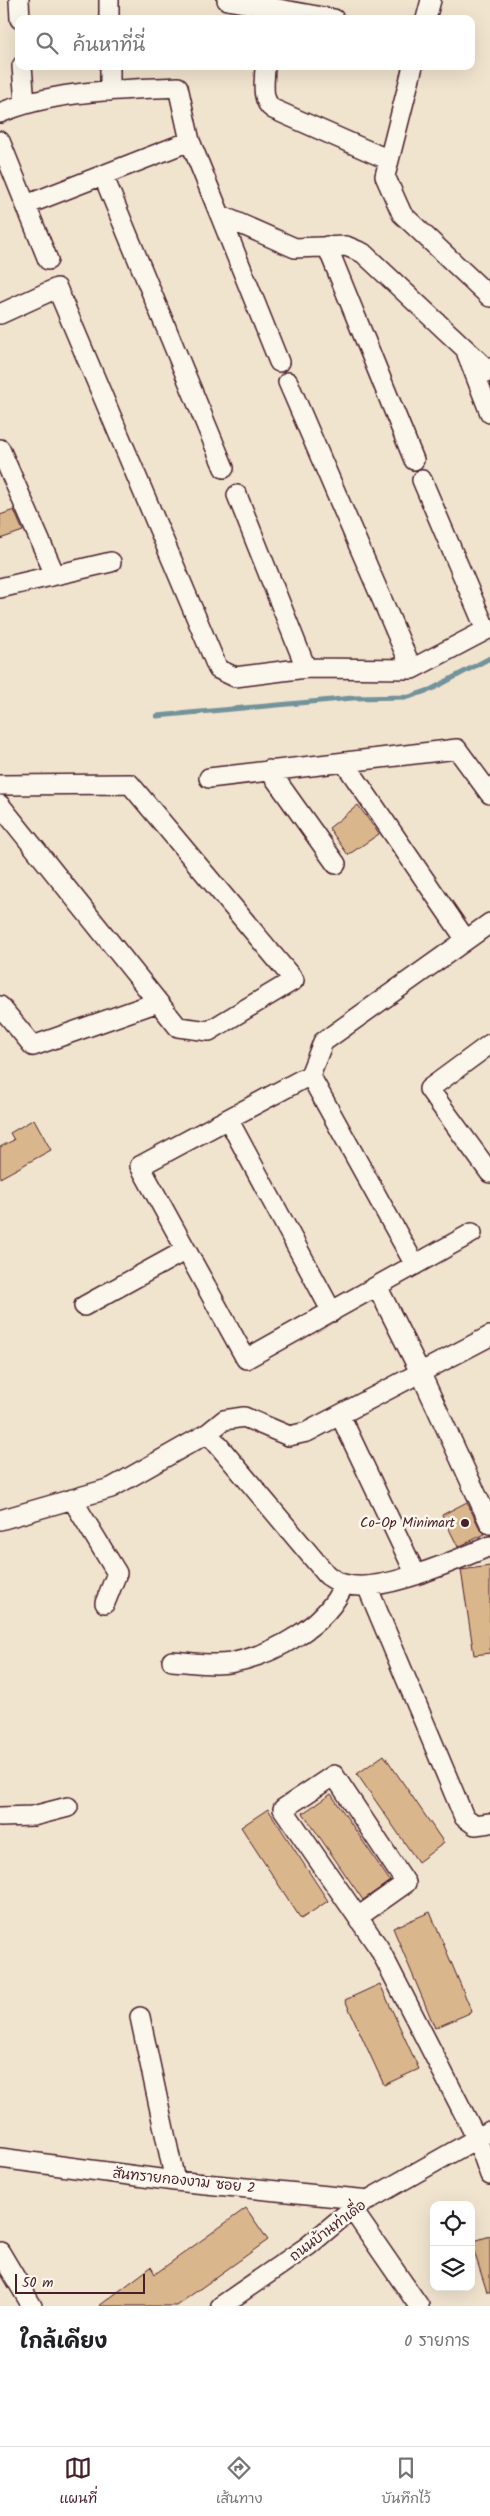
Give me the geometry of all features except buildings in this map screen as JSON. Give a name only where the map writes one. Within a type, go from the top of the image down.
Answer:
[{"type":"street","points":[[19,0],[20,15]]},
{"type":"street","points":[[109,0],[109,15]]},
{"type":"street","points":[[227,0],[267,12],[296,15]]},
{"type":"street","points":[[427,15],[431,0]]},
{"type":"street","points":[[22,70],[25,103]]},
{"type":"street","points":[[110,70],[110,91]]},
{"type":"street","points":[[265,70],[264,94],[268,105],[273,109],[389,160]]},
{"type":"street","points":[[412,70],[385,176],[402,214],[490,297]]},
{"type":"street","points":[[0,113],[25,103],[110,91],[178,87],[190,141],[279,362]]},
{"type":"street","points":[[0,141],[48,260]]},
{"type":"street","points":[[26,205],[190,141]]},
{"type":"street","points":[[103,175],[224,468]]},
{"type":"street","points":[[220,215],[295,248],[346,246],[362,252],[490,372]]},
{"type":"street","points":[[327,246],[414,460]]},
{"type":"street","points":[[0,314],[57,288],[218,669],[235,677],[306,668],[412,668],[488,629],[422,480]]},
{"type":"street","points":[[466,351],[490,413]]},
{"type":"street","points":[[288,382],[412,668]]},
{"type":"street","points":[[0,449],[55,575]]},
{"type":"street","points":[[237,495],[306,668]]},
{"type":"street","points":[[0,588],[111,562]]},
{"type":"street","points":[[209,778],[457,748],[490,794]]},
{"type":"street","points":[[344,762],[466,940]]},
{"type":"street","points":[[269,770],[336,864]]},
{"type":"street","points":[[0,785],[130,784],[294,980],[209,1031],[178,1027],[0,805]]},
{"type":"street","points":[[472,1233],[246,1359],[140,1166],[310,1074],[323,1042],[490,923]]},
{"type":"street","points":[[0,1006],[33,1046],[158,1002]]},
{"type":"street","points":[[490,1044],[429,1089],[490,1173]]},
{"type":"street","points":[[310,1074],[414,1265]]},
{"type":"street","points":[[228,1119],[332,1312]]},
{"type":"street","points":[[84,1306],[186,1250]]},
{"type":"street","points":[[377,1286],[421,1374],[490,1524]]},
{"type":"street","points":[[0,1520],[111,1488],[208,1433],[224,1420],[244,1417],[289,1436],[307,1432],[421,1374],[490,1336]]},
{"type":"street","points":[[340,1415],[416,1575]]},
{"type":"street","points":[[208,1433],[327,1575],[344,1584],[367,1586],[416,1575],[490,1546]]},
{"type":"street","points":[[72,1499],[117,1574],[105,1603]]},
{"type":"street","points":[[172,1661],[228,1663],[252,1658],[289,1640],[319,1620],[339,1596],[344,1584]]},
{"type":"street","points":[[367,1586],[464,1817],[475,1825],[490,1823]]},
{"type":"street","points":[[358,1917],[406,1883],[334,1775],[282,1809],[358,1917],[380,1948],[483,2135],[490,2176]]},
{"type":"street","points":[[0,1817],[33,1816],[68,1807]]},
{"type":"street","points":[[140,2017],[175,2181]]},
{"type":"street","name":"ถนนบ้านท่าเดื่อ","points":[[221,2306],[308,2246],[352,2209],[483,2135]]},
{"type":"street","name":"สันทรายกองงาม ซอย 2","points":[[0,2158],[175,2181],[369,2200]]},
{"type":"street","points":[[352,2209],[419,2306]]},
{"type":"street","points":[[0,2252],[32,2306]]},
{"type":"waterway","points":[[157,716],[353,698],[409,697],[432,689],[490,658]]},
{"type":"place","name":"Co-Op Minimart","points":[[465,1523]]}]
